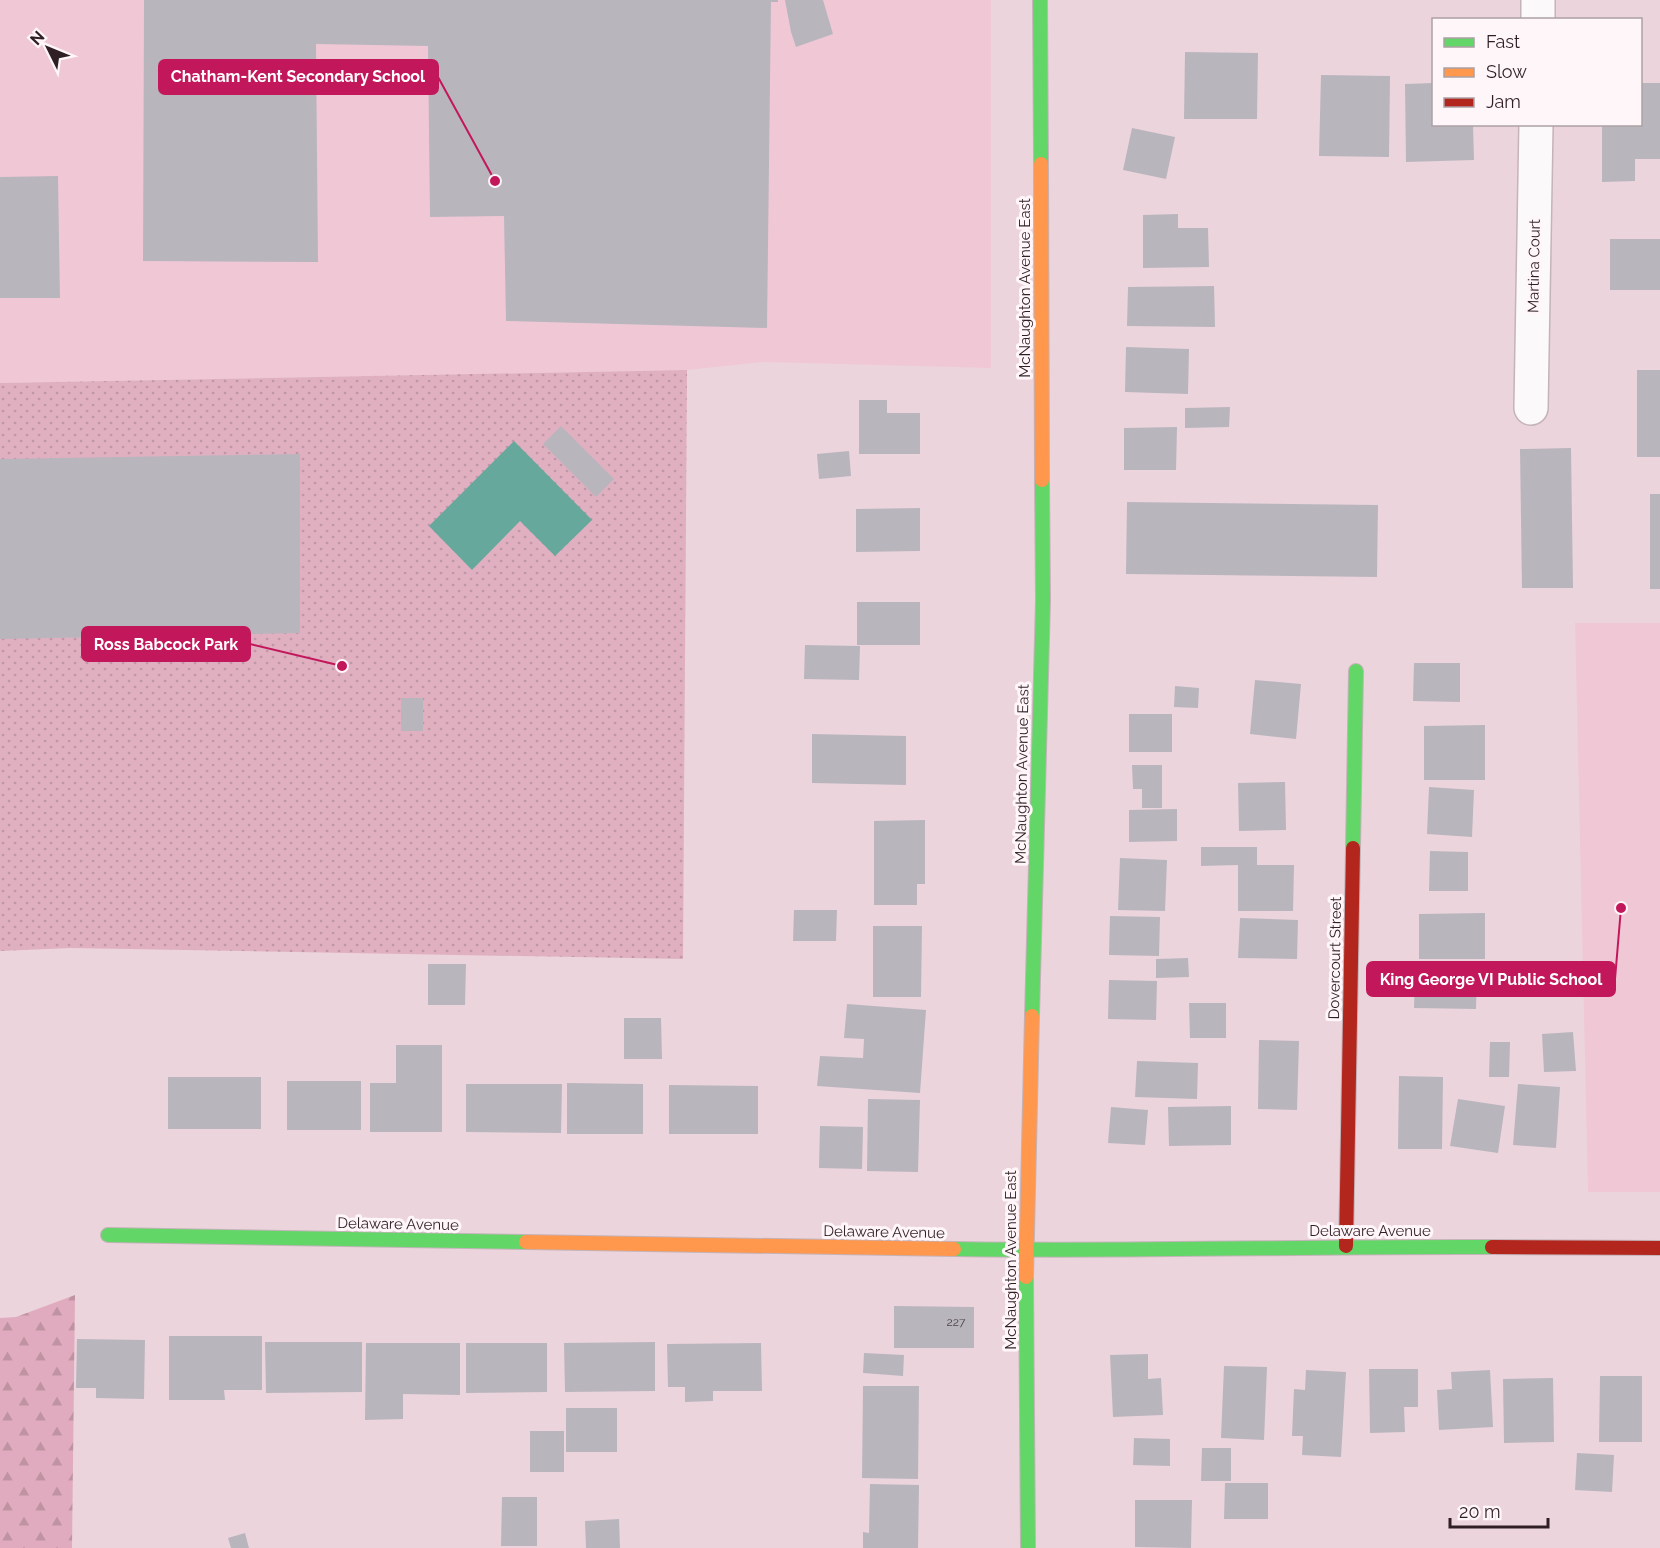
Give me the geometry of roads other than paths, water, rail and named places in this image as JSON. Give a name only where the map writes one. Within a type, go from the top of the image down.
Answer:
[{"type":"street","name":"McNaughton Avenue East","points":[[1028,1548],[1026,1250],[1043,600],[1040,0]]},
{"type":"street","points":[[1538,0],[1538,18]]},
{"type":"street","name":"Martina Court","points":[[1531,408],[1536,126]]},
{"type":"street","name":"Dovercourt Street","points":[[1346,1246],[1356,671]]},
{"type":"street","name":"Delaware Avenue","points":[[108,1236],[1081,1251],[1346,1246],[1660,1248]]},
{"type":"place","name":"Chatham-Kent Secondary School","points":[[495,181]]},
{"type":"place","name":"Ross Babcock Park","points":[[342,666]]},
{"type":"place","name":"King George VI Public School","points":[[1621,908]]}]
